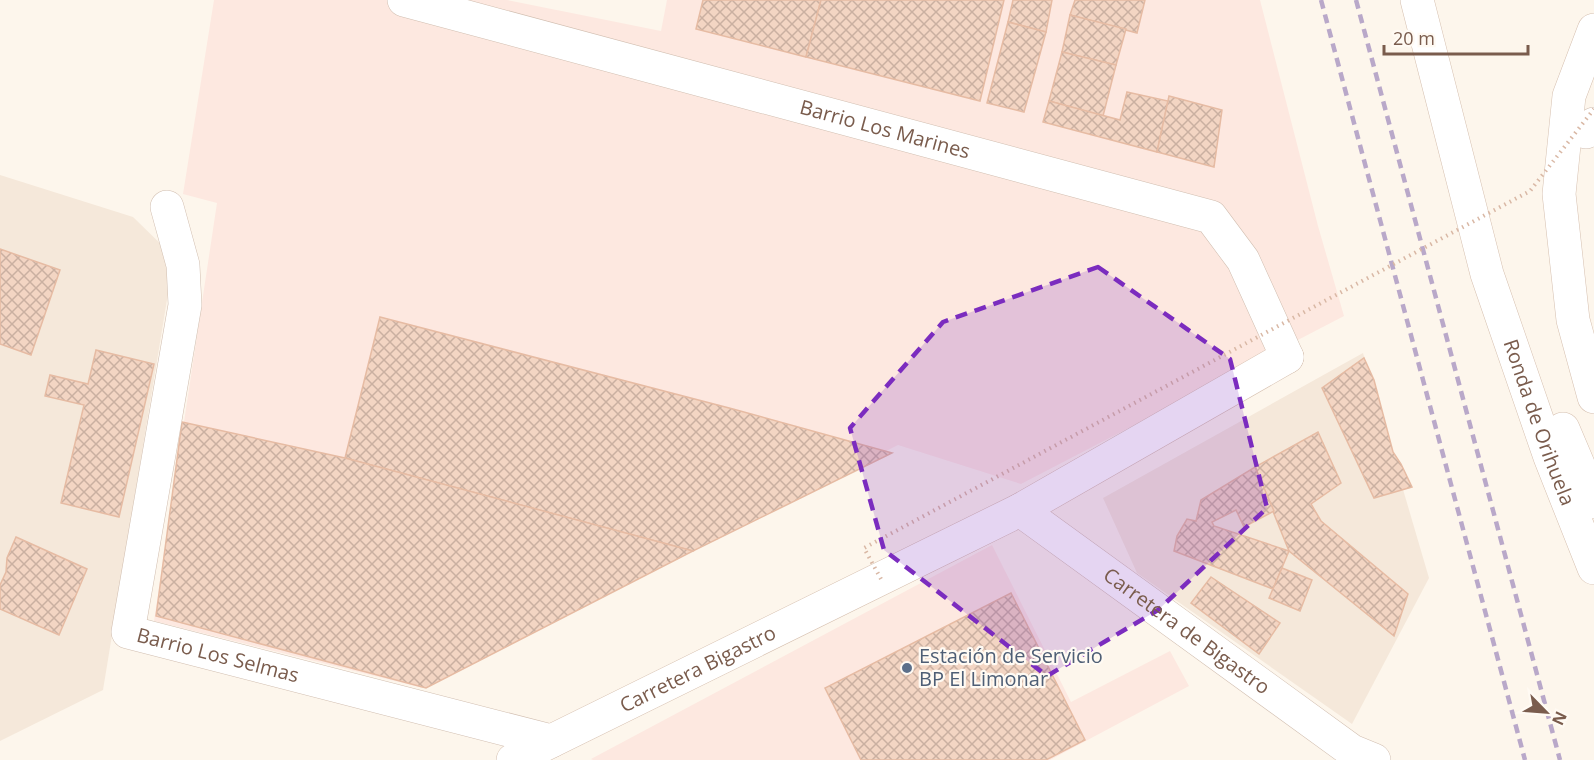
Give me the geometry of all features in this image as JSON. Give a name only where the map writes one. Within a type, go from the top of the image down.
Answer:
[{"type":"street","name":"Barrio Los Marines","points":[[404,0],[1211,217],[1243,260],[1287,357],[1020,510]]},
{"type":"street","name":"Ronda de Orihuela","points":[[1417,0],[1487,274],[1550,457],[1594,568]]},
{"type":"street","points":[[1594,30],[1569,96],[1559,194],[1573,320],[1594,396]]},
{"type":"street","name":"Barrio Los Selmas","points":[[167,207],[183,265],[185,306],[128,632],[551,741]]},
{"type":"street","name":"Ronda de Orihuela","points":[[1487,274],[1562,426],[1594,502]]},
{"type":"street","points":[[881,579],[1020,510]]},
{"type":"street","name":"Carretera de Bigastro","points":[[1020,510],[1357,757]]},
{"type":"street","name":"Carretera Bigastro","points":[[513,760],[881,579]]},
{"type":"path","points":[[881,579],[864,548],[1530,191],[1591,121]]},
{"type":"highlighted area","points":[[1098,267],[1230,359],[1267,508],[1158,610],[1047,676],[884,550],[850,428],[943,322]]},
{"type":"shaded area","points":[[214,0],[507,0],[661,31],[667,0],[1260,0],[1318,226],[1344,316],[1021,484],[898,445],[423,688],[154,621],[217,203],[183,194]]},
{"type":"shaded area","points":[[0,175],[133,217],[174,257],[103,690],[0,741]]},
{"type":"shaded area","points":[[1363,353],[1429,578],[1352,724],[1137,573],[1103,498]]},
{"type":"shaded area","name":"Estación de Servicio BP El Limonar","points":[[992,545],[1071,702],[1170,651],[1189,686],[1050,760],[591,759]]},
{"type":"building","points":[[703,0],[821,0],[806,57],[696,29]]},
{"type":"building","points":[[821,0],[1004,0],[980,101],[806,57]]},
{"type":"building","points":[[1013,0],[1052,0],[1046,32],[1008,22]]},
{"type":"building","points":[[1075,0],[1145,0],[1137,33],[1070,15]]},
{"type":"building","points":[[1070,15],[1126,29],[1116,65],[1062,52]]},
{"type":"building","points":[[1008,22],[1046,32],[1024,112],[987,103]]},
{"type":"building","points":[[1062,52],[1116,65],[1103,116],[1049,101]]},
{"type":"building","points":[[1127,92],[1168,101],[1157,152],[1043,122],[1049,101],[1120,120]]},
{"type":"building","points":[[1169,96],[1222,110],[1214,167],[1157,152]]},
{"type":"building","points":[[0,249],[60,270],[31,355],[0,344]]},
{"type":"building","points":[[380,317],[892,453],[693,551],[345,458]]},
{"type":"building","points":[[96,350],[154,364],[119,517],[61,503],[84,405],[45,396],[50,375],[88,384]]},
{"type":"building","points":[[1364,358],[1374,380],[1393,452],[1412,487],[1374,498],[1322,388]]},
{"type":"building","points":[[182,422],[345,458],[693,551],[426,688],[156,616]]},
{"type":"building","points":[[1318,432],[1341,483],[1311,504],[1321,521],[1408,594],[1394,636],[1289,551],[1255,467]]},
{"type":"building","points":[[1255,467],[1274,511],[1244,527],[1236,510],[1212,522],[1214,526],[1289,551],[1273,589],[1174,551],[1177,536],[1187,519],[1196,521],[1201,500]]},
{"type":"building","points":[[16,537],[87,569],[59,635],[0,609],[0,585],[6,572],[7,558]]},
{"type":"building","points":[[1282,568],[1312,580],[1300,611],[1269,598]]},
{"type":"building","points":[[1211,577],[1280,623],[1259,654],[1191,603]]},
{"type":"building","points":[[1011,593],[1085,740],[1046,760],[861,760],[825,688]]},
{"type":"railway","points":[[1321,0],[1525,760]]},
{"type":"railway","points":[[1356,0],[1560,760]]},
{"type":"place","name":"Estación de Servicio BP El Limonar","points":[[907,668]]}]
